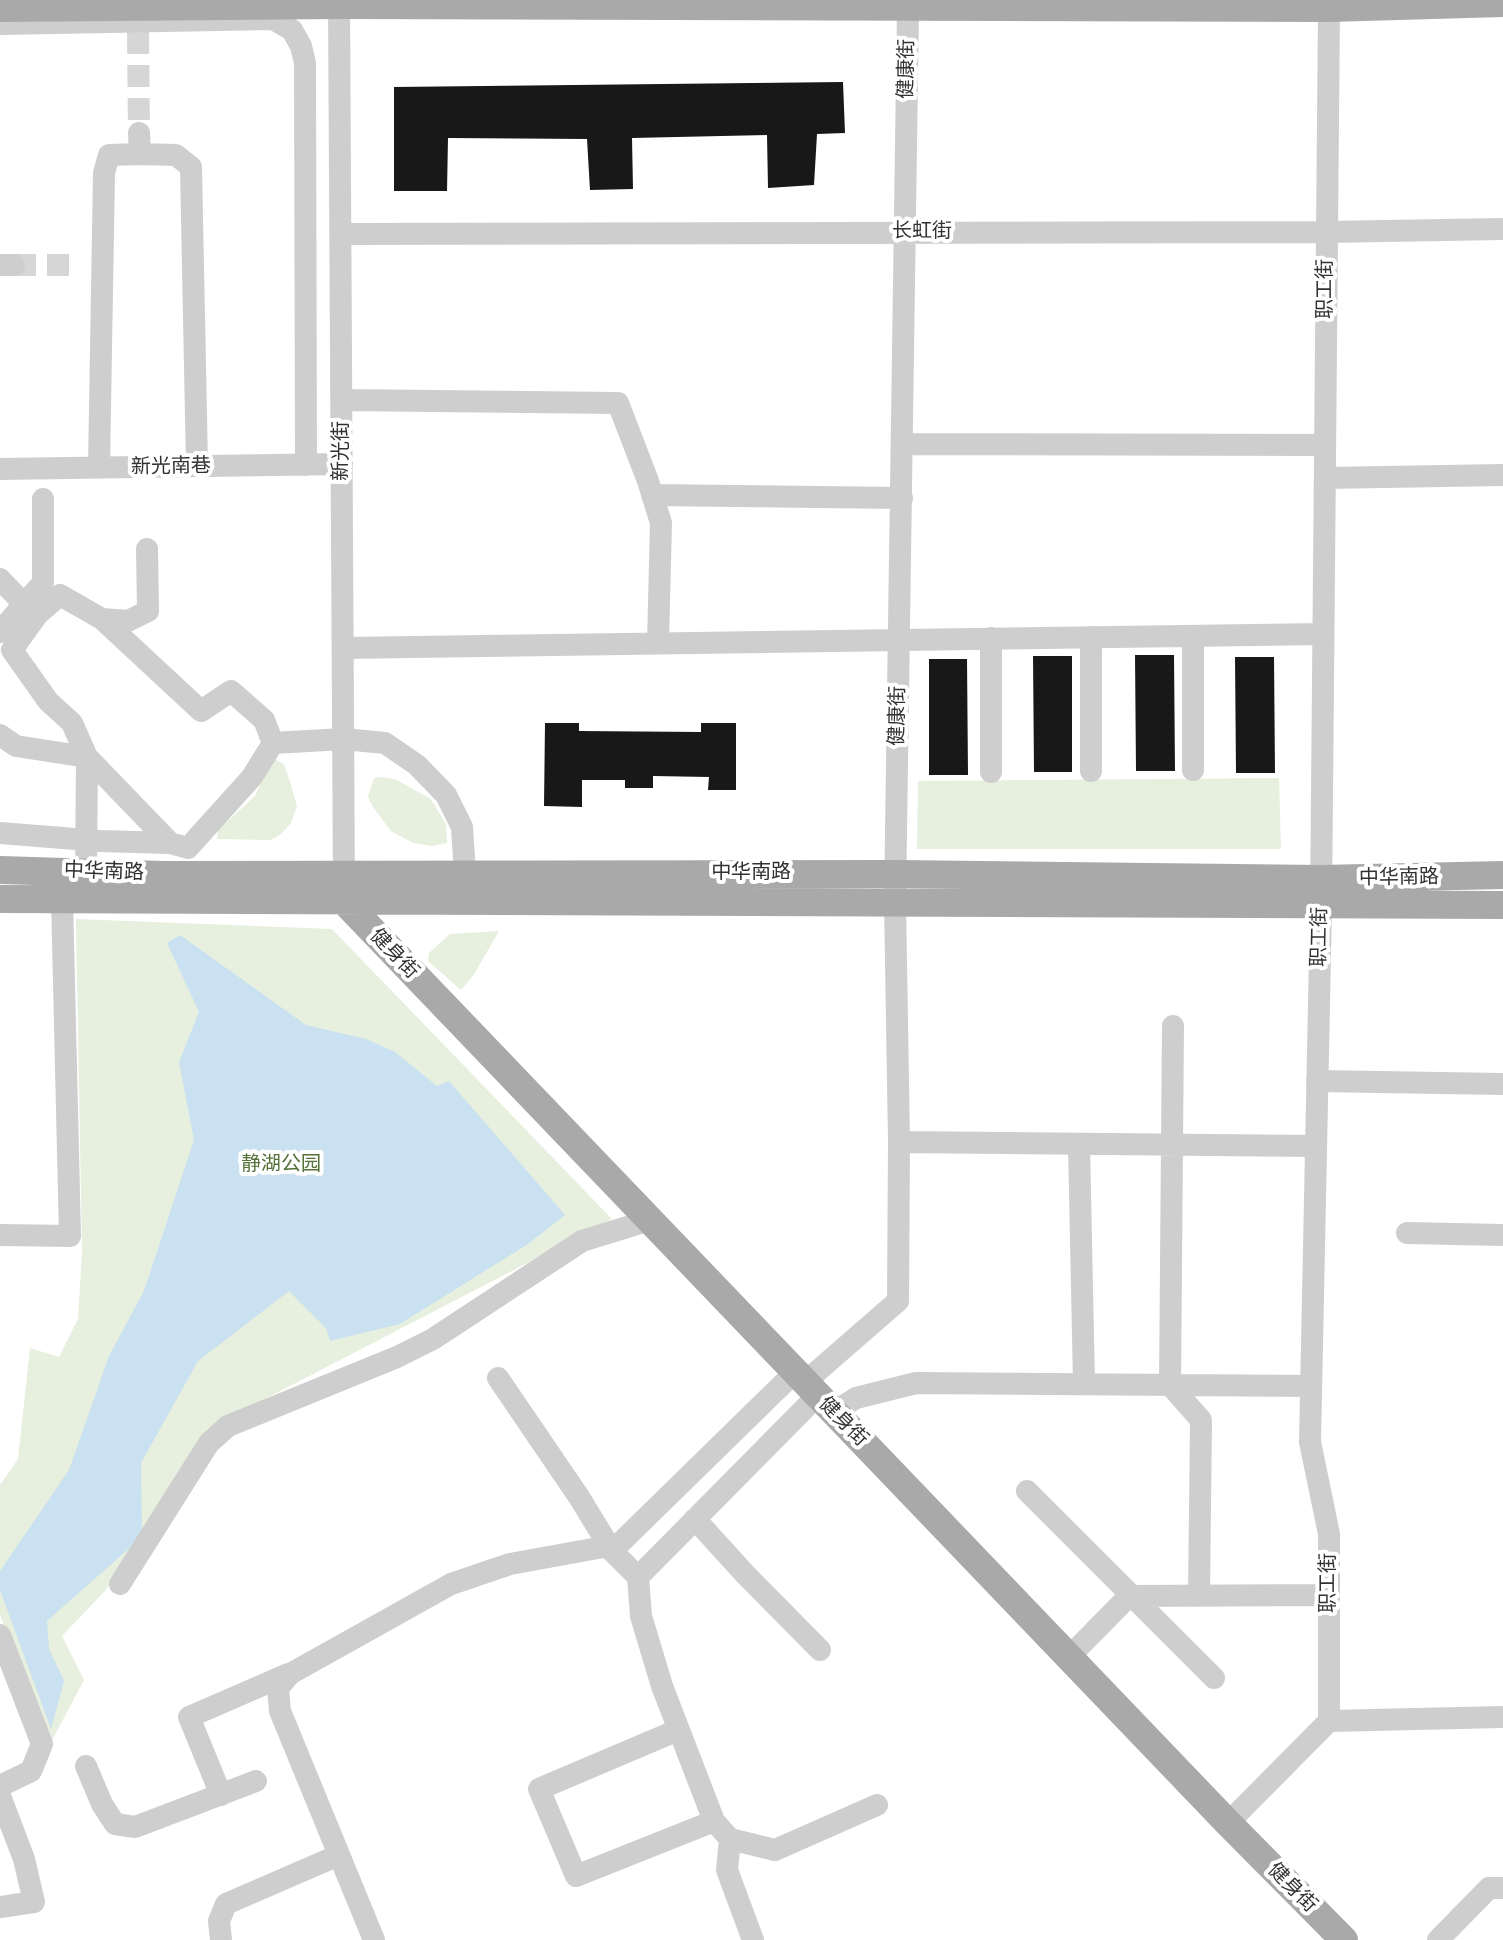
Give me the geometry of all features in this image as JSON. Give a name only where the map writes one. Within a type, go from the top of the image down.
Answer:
[{"type":"main road","points":[[0,8],[138,20],[339,2],[908,8],[1329,8],[1503,3]]},
{"type":"main road","name":"中华南路","points":[[0,870],[174,875],[344,888],[422,902],[895,887]]},
{"type":"main road","name":"中华南路","points":[[344,888],[465,874],[895,887],[1320,893],[1503,905]]},
{"type":"main road","name":"中华南路","points":[[1320,893],[1503,875]]},
{"type":"main road","points":[[0,899],[344,888]]},
{"type":"main road","name":"健身街","points":[[344,888],[650,1220],[1344,1940]]},
{"type":"street","name":"新光街","points":[[339,2],[344,888]]},
{"type":"street","name":"健康街","points":[[813,1391],[898,1301],[895,887],[908,8]]},
{"type":"street","name":"职工街","points":[[1329,8],[1320,893],[1310,1442],[1329,1534],[1329,1721]]},
{"type":"street","points":[[0,24],[273,19],[292,30],[301,46],[305,63],[306,465]]},
{"type":"street","points":[[99,467],[104,173],[109,155],[140,143],[176,155],[191,167],[197,466]]},
{"type":"street","name":"长虹街","points":[[341,234],[1503,229]]},
{"type":"street","points":[[78,265],[101,265]]},
{"type":"street","points":[[342,400],[618,403],[661,523],[658,643]]},
{"type":"street","points":[[902,444],[1325,445]]},
{"type":"street","name":"新光南巷","points":[[0,469],[342,464]]},
{"type":"street","points":[[1325,478],[1503,475]]},
{"type":"street","points":[[652,495],[902,498]]},
{"type":"street","points":[[0,632],[43,583],[43,499]]},
{"type":"street","points":[[102,619],[128,621],[148,611],[147,549]]},
{"type":"street","points":[[0,579],[24,604]]},
{"type":"street","points":[[170,843],[87,757],[72,723],[48,701],[12,650],[37,615],[60,595],[102,619],[201,711],[231,691],[264,720],[273,743]]},
{"type":"street","points":[[344,648],[1323,634]]},
{"type":"street","points":[[1193,636],[1193,770]]},
{"type":"street","points":[[1091,637],[1091,771]]},
{"type":"street","points":[[991,638],[991,772]]},
{"type":"street","points":[[0,735],[16,746],[87,757]]},
{"type":"street","points":[[273,743],[344,739],[385,743],[417,765],[446,795],[462,827],[465,874]]},
{"type":"street","points":[[0,833],[170,843],[188,848],[252,777],[273,743]]},
{"type":"street","points":[[86,871],[87,757]]},
{"type":"street","points":[[0,1235],[70,1236],[62,899]]},
{"type":"street","points":[[1173,1026],[1170,1385],[1201,1420],[1199,1596]]},
{"type":"street","points":[[1317,1081],[1503,1084]]},
{"type":"street","points":[[899,1142],[1315,1146]]},
{"type":"street","points":[[1079,1144],[1084,1384]]},
{"type":"street","points":[[120,1584],[209,1443],[228,1426],[397,1357],[433,1339],[582,1241],[650,1220]]},
{"type":"street","points":[[1407,1233],[1503,1235]]},
{"type":"street","points":[[498,1378],[610,1548],[638,1577],[641,1616],[678,1730],[714,1821],[730,1839],[775,1850],[877,1805]]},
{"type":"street","points":[[221,1795],[189,1717],[290,1674],[451,1584],[510,1564],[610,1548],[813,1391],[856,1398],[916,1383],[1311,1386]]},
{"type":"street","points":[[638,1577],[813,1391]]},
{"type":"street","points":[[1027,1491],[1214,1678]]},
{"type":"street","points":[[695,1519],[820,1650]]},
{"type":"street","points":[[1069,1657],[1129,1596],[1329,1595]]},
{"type":"street","points":[[0,1635],[42,1744],[31,1771],[0,1786]]},
{"type":"street","points":[[290,1674],[278,1688],[280,1711],[374,1940]]},
{"type":"street","points":[[1228,1823],[1329,1721],[1503,1717]]},
{"type":"street","points":[[678,1730],[539,1789],[576,1876],[714,1821]]},
{"type":"street","points":[[86,1766],[102,1804],[115,1824],[135,1827],[256,1781]]},
{"type":"street","points":[[0,1796],[24,1859],[34,1902],[0,1907]]},
{"type":"street","points":[[730,1839],[727,1870],[753,1940]]},
{"type":"street","points":[[221,1940],[219,1921],[226,1904],[339,1855]]},
{"type":"street","points":[[1438,1940],[1489,1888],[1503,1888]]},
{"type":"green space","points":[[272,758],[284,764],[290,782],[297,806],[291,823],[280,835],[270,840],[217,839],[218,830],[255,796]]},
{"type":"green space","points":[[374,778],[395,779],[431,799],[446,824],[447,843],[431,846],[413,843],[391,831],[368,797]]},
{"type":"green space","points":[[1279,778],[1281,849],[917,849],[918,781]]},
{"type":"green space","name":"静湖公园","points":[[76,919],[332,929],[612,1219],[209,1428],[157,1515],[105,1591],[62,1636],[84,1680],[49,1746],[0,1615],[0,1485],[18,1459],[30,1348],[59,1357],[78,1319],[82,1252]]},
{"type":"green space","points":[[499,931],[473,976],[461,990],[428,961],[429,953],[450,934]]},
{"type":"water","points":[[180,935],[306,1025],[366,1039],[395,1052],[437,1086],[449,1081],[565,1215],[528,1244],[400,1324],[330,1341],[326,1328],[289,1291],[198,1361],[141,1463],[142,1537],[47,1621],[49,1649],[64,1681],[51,1729],[0,1590],[0,1571],[69,1470],[109,1356],[144,1291],[194,1140],[179,1062],[199,1012],[167,943]]},
{"type":"building","points":[[843,82],[845,133],[817,134],[814,185],[768,188],[767,135],[632,138],[633,189],[590,190],[587,139],[448,138],[447,191],[394,191],[394,87]]},
{"type":"building","points":[[1135,655],[1174,655],[1175,771],[1136,771]]},
{"type":"building","points":[[1033,656],[1072,656],[1072,772],[1034,772]]},
{"type":"building","points":[[1235,657],[1274,657],[1275,773],[1236,773]]},
{"type":"building","points":[[929,659],[967,659],[968,775],[929,775]]},
{"type":"building","points":[[545,723],[579,723],[579,731],[701,732],[701,723],[736,723],[736,790],[708,790],[709,777],[653,776],[653,788],[625,788],[625,780],[582,780],[582,807],[544,806]]},
{"type":"tunnel","points":[[138,32],[139,133]]},
{"type":"tunnel","points":[[14,265],[78,265]]}]
